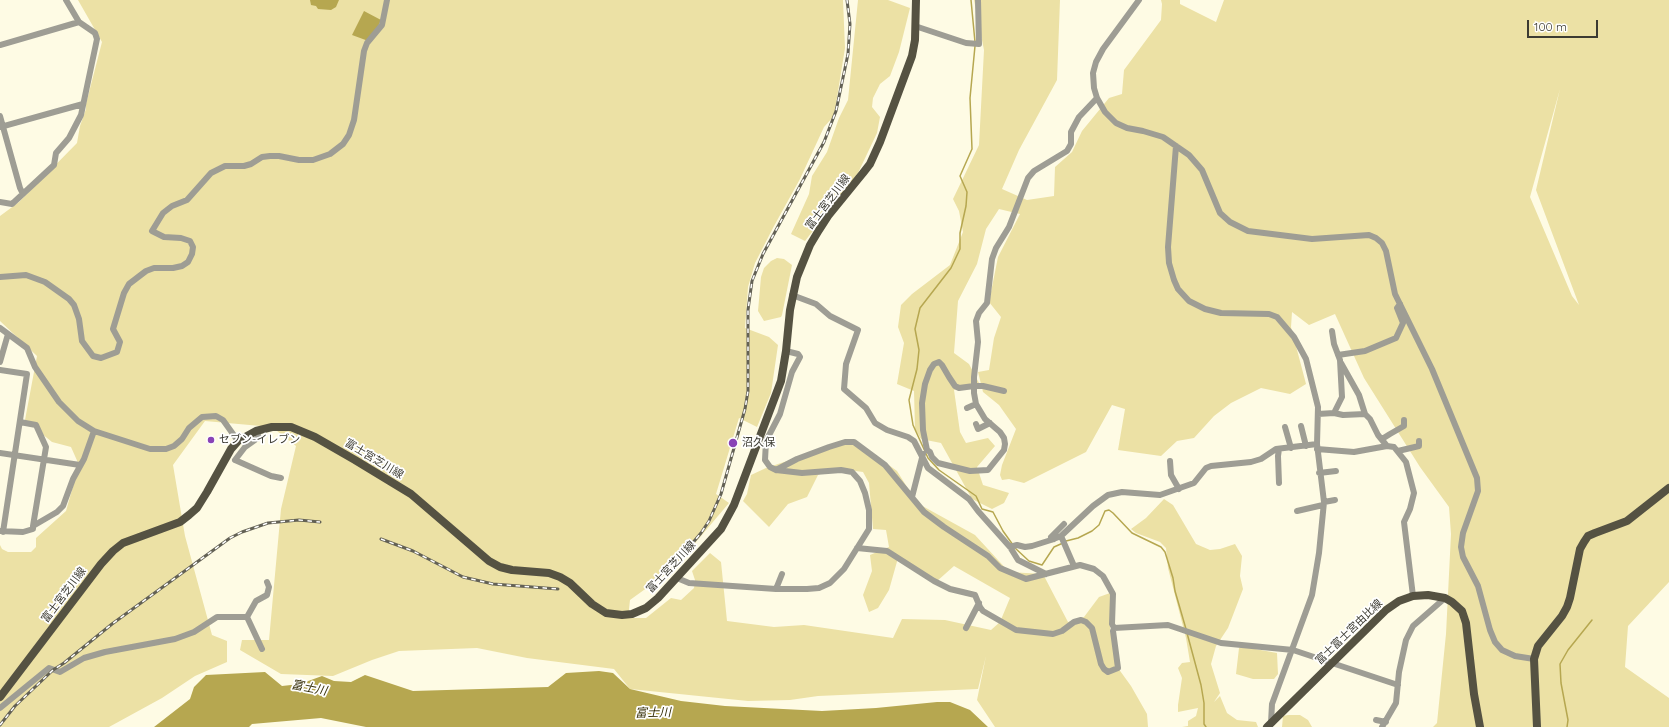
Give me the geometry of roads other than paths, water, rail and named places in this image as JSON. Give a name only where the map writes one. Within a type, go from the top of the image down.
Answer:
[{"type":"main road","name":"富士宮芝川線","points":[[0,697],[101,564],[113,551],[123,543],[180,522],[197,508],[224,459],[238,441],[256,431],[272,427],[291,427],[315,437],[412,494],[489,561],[500,567],[512,570],[549,573],[560,577],[570,583],[592,604],[606,613],[622,615],[632,614],[646,608],[677,578],[721,529],[734,505],[781,381],[792,295],[804,260],[828,216],[867,168],[880,142],[912,56],[915,40],[916,0]]},
{"type":"main road","points":[[1537,727],[1534,659],[1538,646],[1562,616],[1567,607],[1580,549],[1588,536],[1627,521],[1669,488]]},
{"type":"main road","name":"富士富士宮由比線","points":[[1269,725],[1386,610],[1399,601],[1413,596],[1428,595],[1445,598],[1462,611],[1466,623],[1474,694],[1480,727]]},
{"type":"street","points":[[0,202],[12,204],[54,165],[56,153],[69,138],[81,116],[97,39],[95,34],[79,22],[66,0]]},
{"type":"street","points":[[0,277],[26,275],[45,282],[69,299],[74,305],[79,319],[82,341],[93,356],[101,358],[117,352],[120,342],[113,330],[121,302],[129,284],[146,271],[154,268],[173,268],[182,266],[188,262],[192,254],[193,247],[190,241],[181,238],[164,237],[152,231],[163,213],[172,206],[187,200],[211,173],[225,166],[244,166],[262,157],[270,156],[279,156],[299,160],[313,160],[330,154],[343,144],[349,135],[354,120],[364,51],[371,37],[382,25],[387,0]]},
{"type":"street","points":[[915,26],[952,37],[966,43],[979,44],[978,0]]},
{"type":"street","points":[[1139,0],[1103,49],[1096,62],[1093,73],[1094,88],[1097,98],[1105,112],[1116,124],[1163,137],[1189,155],[1202,170],[1220,212],[1230,222],[1248,231],[1312,239],[1361,235],[1376,238],[1382,243],[1386,251],[1395,294],[1432,369],[1477,478],[1478,491],[1463,533],[1461,547],[1463,557],[1478,586],[1490,630],[1495,642],[1502,650],[1515,656],[1534,659]]},
{"type":"street","points":[[0,45],[79,22]]},
{"type":"street","points":[[792,295],[816,304],[830,316],[858,330],[846,364],[844,389],[866,408],[875,424],[914,441],[924,452],[930,452],[932,457],[938,463],[970,471],[988,470],[1004,450],[1005,444],[1004,438],[1000,432],[986,419],[976,404],[974,386],[978,342],[976,321],[979,313],[987,303],[992,259],[996,248],[1009,227],[1028,178],[1034,172],[1067,151],[1071,144],[1071,132],[1078,117],[1097,98]]},
{"type":"street","points":[[2,127],[83,104]]},
{"type":"street","points":[[0,116],[23,194]]},
{"type":"street","points":[[1176,146],[1168,247],[1169,263],[1178,289],[1190,300],[1205,309],[1221,313],[1269,314],[1277,317],[1294,337],[1306,359],[1318,414],[1317,447],[1324,504],[1320,553],[1312,595],[1293,650],[1278,684],[1272,704],[1269,725]]},
{"type":"street","points":[[1339,358],[1366,351],[1396,338],[1403,322],[1397,308],[1400,304]]},
{"type":"street","points":[[0,328],[27,348],[35,367],[59,402],[78,421],[94,431],[150,449],[166,449],[174,446],[182,440],[189,428],[202,417],[216,416],[223,420],[238,441]]},
{"type":"street","points":[[1332,331],[1334,344],[1339,358],[1359,395],[1365,414],[1370,419],[1378,435],[1387,446]]},
{"type":"street","points":[[0,362],[1,348],[8,334]]},
{"type":"street","points":[[677,578],[689,583],[808,590],[819,588],[830,583],[844,569],[869,529],[869,510],[865,493],[860,481],[852,472],[841,470],[802,473],[776,470],[770,467],[765,460],[766,441],[780,414],[792,372],[800,357],[798,354],[786,350]]},
{"type":"street","points":[[1334,413],[1342,397],[1339,358]]},
{"type":"street","points":[[1004,391],[983,386],[959,388],[955,386],[939,362],[934,364],[925,384],[922,403],[924,452],[928,468],[969,499],[978,511],[1013,546],[1018,560],[1046,574]]},
{"type":"street","points":[[0,370],[28,374],[2,532],[23,532],[32,529],[33,526],[57,512],[63,506],[73,479],[84,459],[94,431]]},
{"type":"street","points":[[967,408],[976,404]]},
{"type":"street","points":[[1318,414],[1365,414]]},
{"type":"street","points":[[1382,439],[1404,426],[1404,420]]},
{"type":"street","points":[[20,422],[36,425],[46,448],[33,526]]},
{"type":"street","points":[[976,424],[978,429],[990,423]]},
{"type":"street","points":[[1301,426],[1306,446]]},
{"type":"street","points":[[1285,427],[1291,448]]},
{"type":"street","points":[[256,431],[259,437],[245,447],[235,460],[270,476],[281,478]]},
{"type":"street","points":[[1398,450],[1419,446],[1419,441]]},
{"type":"street","points":[[776,470],[797,459],[830,447],[845,442],[854,442],[885,465],[924,512],[988,556],[1000,568],[1026,579],[1074,566],[1085,565],[1094,569],[1103,576],[1113,594],[1112,624],[1114,628],[1113,631],[1118,668],[1108,672],[1104,669],[1101,664],[1090,624],[1081,620],[1074,622],[1062,631],[1053,634],[1016,630],[983,611],[975,595],[950,588],[934,581],[887,551],[857,548]]},
{"type":"street","points":[[1063,540],[1093,506],[1108,495],[1122,492],[1160,495],[1194,483],[1206,468],[1211,466],[1251,462],[1261,459],[1279,449],[1306,446],[1354,452],[1387,446],[1394,447],[1398,450],[1406,462],[1414,493],[1410,509],[1404,522],[1413,596]]},
{"type":"street","points":[[1279,449],[1279,483]]},
{"type":"street","points":[[912,497],[924,452]]},
{"type":"street","points":[[0,453],[80,465]]},
{"type":"street","points":[[1170,461],[1171,475],[1179,489]]},
{"type":"street","points":[[1319,473],[1336,470]]},
{"type":"street","points":[[1297,511],[1335,500]]},
{"type":"street","points":[[1013,546],[1032,546],[1050,538],[1064,524]]},
{"type":"street","points":[[1050,538],[1063,540]]},
{"type":"street","points":[[1063,540],[1074,566]]},
{"type":"street","points":[[776,588],[782,574]]},
{"type":"street","points":[[247,617],[256,601],[267,595],[269,587],[267,582]]},
{"type":"street","points":[[1376,720],[1384,724],[1396,703],[1406,640],[1413,626],[1445,598]]},
{"type":"street","points":[[966,628],[979,603]]},
{"type":"street","points":[[247,617],[262,649]]},
{"type":"street","points":[[0,708],[49,668],[60,672],[84,658],[105,652],[175,639],[194,632],[217,618],[247,617]]},
{"type":"street","points":[[1114,628],[1168,625],[1181,628],[1221,643],[1293,650],[1398,685]]},
{"type":"water","points":[[310,0],[339,0],[336,7],[331,10],[318,9],[316,6],[311,5]]},
{"type":"water","points":[[364,11],[381,20],[371,42],[352,35]]},
{"type":"water","name":"富士川","points":[[599,671],[613,673],[630,689],[681,701],[725,706],[822,711],[950,702],[970,710],[988,727],[366,727],[321,718],[252,724],[249,727],[154,727],[190,699],[194,687],[206,675],[265,672],[282,686],[300,684],[322,676],[334,681],[351,682],[365,675],[413,691],[548,687],[566,673]]},
{"type":"waterway","points":[[971,0],[975,42]]},
{"type":"waterway","points":[[975,46],[970,98],[972,149],[960,176],[967,192],[966,206],[960,233],[960,249],[951,268],[920,308],[915,329],[919,350],[917,369],[909,400],[913,425],[928,458],[939,470],[976,496],[982,509],[993,512],[1003,531],[1013,545]]},
{"type":"waterway","points":[[1066,541],[1078,538],[1092,531],[1099,525],[1105,511],[1109,510],[1132,533],[1161,547],[1165,552],[1173,578],[1175,591],[1186,629]]},
{"type":"waterway","points":[[1015,548],[1029,561],[1042,565],[1054,547],[1063,543]]},
{"type":"waterway","points":[[1567,727],[1568,720],[1561,683],[1560,664],[1568,650],[1592,620]]},
{"type":"waterway","points":[[1187,633],[1201,685],[1204,703],[1204,724],[1206,727]]},
{"type":"railway","points":[[663,569],[690,546],[701,533],[709,521],[721,494],[745,409],[748,391],[748,310],[752,281],[763,254],[824,142],[836,111],[848,54],[850,24],[847,0]]},
{"type":"railway","points":[[0,725],[15,706],[53,670],[64,663],[112,624],[230,538],[268,523],[299,520],[320,522]]},
{"type":"railway","points":[[381,539],[413,551],[463,577],[493,584],[558,589]]},
{"type":"place","name":"セブン-イレブン","points":[[211,440]]},
{"type":"place","name":"沼久保","points":[[733,443]]}]
